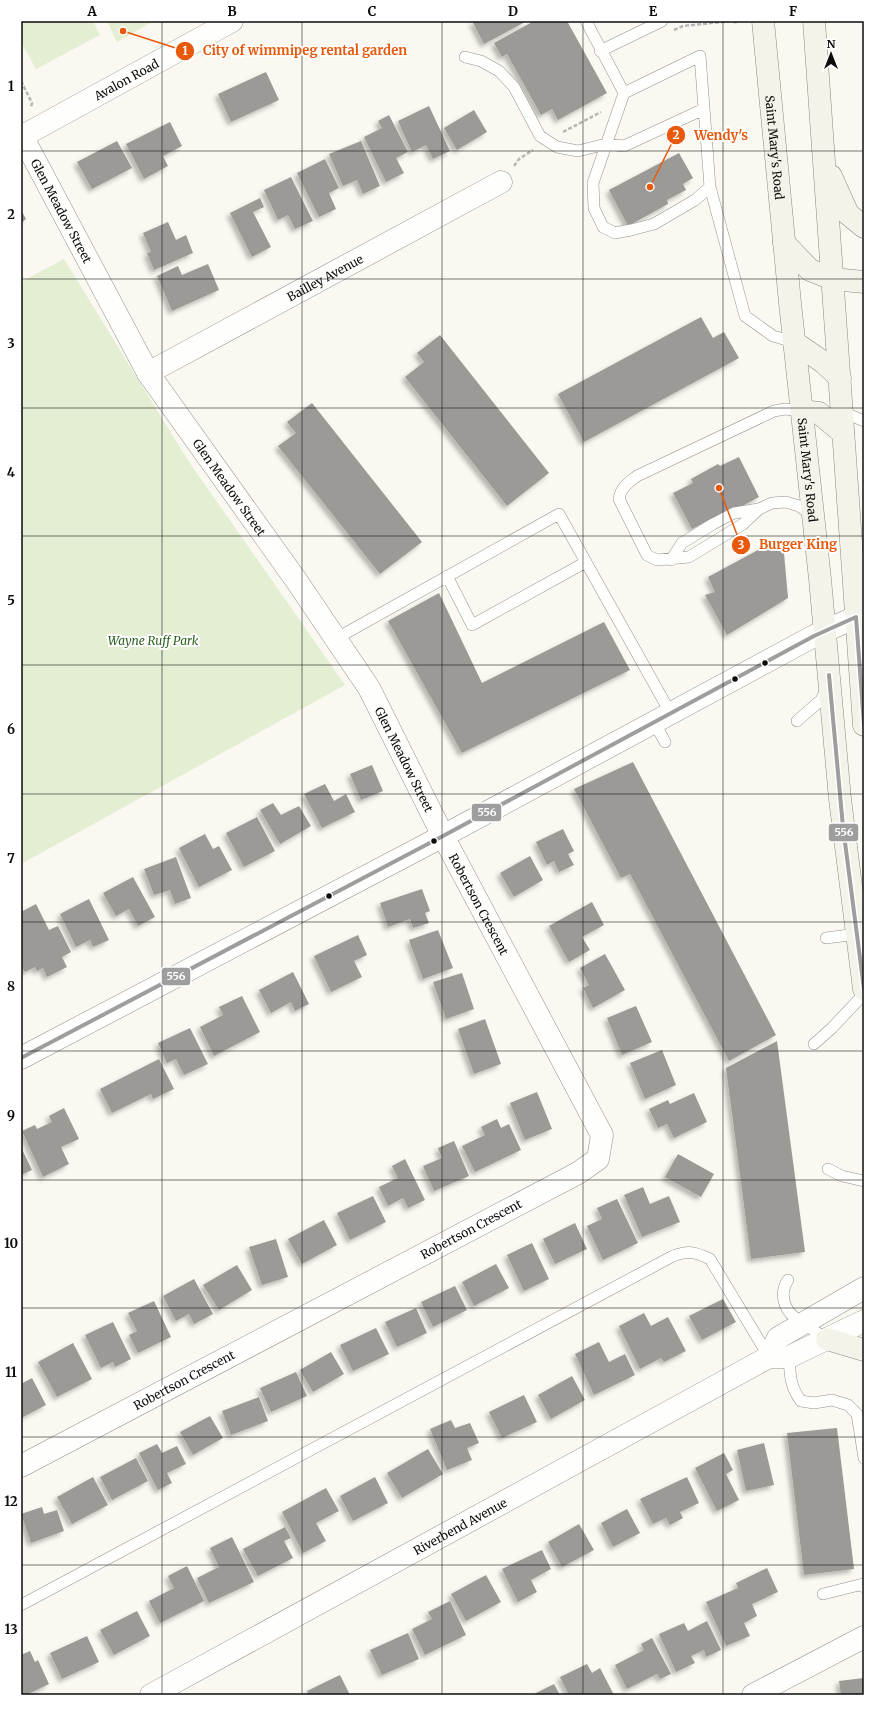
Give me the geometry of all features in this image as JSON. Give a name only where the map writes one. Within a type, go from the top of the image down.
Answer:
[{"type":"main road","name":"Saint Mary's Road","points":[[763,21],[794,342],[830,681],[840,798],[864,989]]},
{"type":"main road","points":[[814,21],[864,725]]},
{"type":"main road","points":[[824,156],[848,214],[864,228]]},
{"type":"main road","points":[[784,243],[810,270],[833,279],[864,282]]},
{"type":"main road","points":[[794,342],[824,362],[840,378]]},
{"type":"main road","points":[[802,411],[818,413],[844,432]]},
{"type":"main road","points":[[827,1339],[864,1350]]},
{"type":"street","name":"Avalon Road","points":[[21,136],[232,21]]},
{"type":"street","name":"Glen Meadow Street","points":[[21,136],[148,373],[337,638],[369,688],[443,836]]},
{"type":"street","name":"Bailley Avenue","points":[[148,373],[501,182]]},
{"type":"street","points":[[21,1058],[443,836],[825,631],[856,617]]},
{"type":"street","name":"Robertson Crescent","points":[[21,1466],[578,1173],[598,1159],[602,1135],[443,836]]},
{"type":"street","points":[[779,1357],[778,1338],[805,1324],[864,1288]]},
{"type":"street","name":"Riverbend Avenue","points":[[151,1695],[779,1357],[827,1339],[864,1321]]},
{"type":"street","points":[[753,1695],[864,1637]]},
{"type":"lane","points":[[586,21],[600,51],[624,93]]},
{"type":"lane","points":[[600,51],[662,21]]},
{"type":"lane","points":[[465,56],[481,60],[499,70],[514,87],[540,136],[557,147],[578,151],[606,144],[624,146],[704,109]]},
{"type":"lane","points":[[710,187],[695,200],[654,224],[615,233],[603,227],[594,208],[593,183],[624,93],[700,56],[710,187],[745,316],[773,336],[794,342]]},
{"type":"lane","points":[[842,408],[850,415],[864,420]]},
{"type":"lane","points":[[759,509],[744,524],[689,557],[671,560],[657,560],[647,555],[619,499],[620,492],[625,484],[637,476],[774,411],[785,409],[802,411]]},
{"type":"lane","points":[[671,560],[682,543],[734,513],[759,509],[772,503],[786,502],[799,506],[813,516]]},
{"type":"lane","points":[[337,638],[559,514],[586,562],[663,718],[665,742]]},
{"type":"lane","points":[[854,578],[864,554]]},
{"type":"lane","points":[[447,576],[472,625],[586,562]]},
{"type":"lane","points":[[798,721],[821,700],[830,681]]},
{"type":"lane","points":[[826,938],[857,934]]},
{"type":"lane","points":[[814,1044],[832,1028],[864,994]]},
{"type":"lane","points":[[828,1169],[842,1176],[864,1181]]},
{"type":"lane","points":[[21,1605],[666,1260],[684,1252],[696,1252],[710,1259],[779,1357],[795,1394],[801,1401],[814,1403],[832,1400],[848,1405],[857,1414],[864,1458]]},
{"type":"lane","points":[[788,1280],[782,1293],[790,1313],[827,1339]]},
{"type":"lane","points":[[823,1594],[864,1585]]},
{"type":"path","points":[[670,33],[683,26],[731,21],[738,23]]},
{"type":"green space","points":[[21,21],[93,21],[100,35],[36,69],[21,42]]},
{"type":"green space","points":[[107,21],[154,21],[117,42]]},
{"type":"green space","name":"Wayne Ruff Park","points":[[64,259],[187,459],[345,685],[21,864],[21,282]]},
{"type":"building","points":[[472,21],[527,21],[484,44]]},
{"type":"building","points":[[534,21],[567,21],[607,93],[558,120],[552,109],[541,115],[507,54],[502,57],[494,43]]},
{"type":"building","points":[[266,72],[279,100],[231,122],[218,94]]},
{"type":"building","points":[[429,106],[450,151],[433,159],[426,145],[412,152],[398,121]]},
{"type":"building","points":[[474,110],[487,132],[457,150],[444,128]]},
{"type":"building","points":[[389,115],[408,152],[396,158],[404,173],[386,182],[364,137],[382,128],[378,121]]},
{"type":"building","points":[[170,122],[182,146],[163,156],[168,166],[144,179],[126,144]]},
{"type":"building","points":[[117,141],[132,168],[92,189],[77,162]]},
{"type":"building","points":[[361,141],[380,186],[363,194],[357,180],[343,186],[329,154]]},
{"type":"building","points":[[679,153],[693,178],[683,184],[686,190],[667,200],[668,204],[628,226],[609,190]]},
{"type":"building","points":[[325,159],[339,188],[329,193],[336,209],[319,217],[297,173]]},
{"type":"building","points":[[291,177],[313,221],[295,229],[288,215],[278,220],[264,190]]},
{"type":"building","points":[[260,198],[264,207],[253,212],[271,247],[252,257],[230,213]]},
{"type":"building","points":[[21,210],[26,219],[21,223]]},
{"type":"building","points":[[168,222],[176,240],[186,235],[193,253],[154,270],[147,253],[151,252],[143,233]]},
{"type":"building","points":[[208,264],[219,290],[172,311],[157,276],[178,266],[182,275]]},
{"type":"building","points":[[701,317],[713,338],[724,332],[739,358],[584,442],[558,394]]},
{"type":"building","points":[[440,335],[549,473],[507,506],[405,377],[424,362],[417,353]]},
{"type":"building","points":[[312,403],[422,542],[380,574],[278,446],[296,433],[287,422]]},
{"type":"building","points":[[739,457],[759,497],[731,512],[716,524],[713,518],[692,529],[673,493],[693,483],[691,479],[718,464],[720,466]]},
{"type":"building","points":[[783,542],[788,598],[727,635],[705,595],[715,592],[708,577],[771,543]]},
{"type":"building","points":[[439,593],[482,683],[604,622],[630,670],[462,753],[388,621]]},
{"type":"building","points":[[633,762],[776,1035],[729,1061],[630,874],[621,878],[574,789]]},
{"type":"building","points":[[372,765],[383,791],[361,800],[350,774]]},
{"type":"building","points":[[325,784],[334,801],[346,794],[355,812],[322,828],[304,794]]},
{"type":"building","points":[[273,803],[281,815],[299,806],[311,826],[280,844],[260,810]]},
{"type":"building","points":[[257,817],[275,851],[244,867],[226,833]]},
{"type":"building","points":[[563,829],[574,851],[568,854],[574,865],[559,872],[554,861],[547,865],[536,842]]},
{"type":"building","points":[[205,834],[213,849],[219,846],[232,870],[199,887],[179,848]]},
{"type":"building","points":[[530,856],[543,880],[514,897],[500,873]]},
{"type":"building","points":[[176,857],[191,898],[175,904],[170,890],[154,895],[144,869]]},
{"type":"building","points":[[133,877],[155,917],[138,926],[129,909],[116,916],[103,893]]},
{"type":"building","points":[[422,889],[430,911],[425,913],[429,923],[413,928],[410,919],[388,927],[380,903]]},
{"type":"building","points":[[89,899],[109,940],[93,947],[90,940],[76,947],[60,914]]},
{"type":"building","points":[[592,902],[604,925],[582,937],[590,950],[569,962],[549,926]]},
{"type":"building","points":[[36,904],[49,930],[58,926],[71,952],[62,957],[67,967],[47,977],[43,968],[37,971],[35,967],[25,972],[21,965],[21,912]]},
{"type":"building","points":[[438,930],[453,968],[423,979],[409,940]]},
{"type":"building","points":[[358,935],[367,955],[354,961],[362,977],[331,992],[314,956]]},
{"type":"building","points":[[605,954],[625,990],[593,1008],[583,988],[589,985],[580,968]]},
{"type":"building","points":[[293,972],[309,1004],[295,1011],[291,1002],[271,1013],[259,990]]},
{"type":"building","points":[[462,973],[474,1009],[446,1019],[433,982]]},
{"type":"building","points":[[242,996],[260,1032],[214,1056],[200,1027],[223,1015],[219,1007]]},
{"type":"building","points":[[636,1006],[652,1042],[622,1055],[607,1018]]},
{"type":"building","points":[[485,1019],[501,1064],[474,1074],[458,1029]]},
{"type":"building","points":[[190,1028],[208,1064],[184,1075],[176,1059],[167,1063],[158,1043]]},
{"type":"building","points":[[777,1041],[805,1252],[751,1259],[726,1068]]},
{"type":"building","points":[[662,1050],[676,1085],[645,1099],[630,1063]]},
{"type":"building","points":[[159,1059],[174,1089],[153,1099],[151,1094],[112,1113],[100,1089]]},
{"type":"building","points":[[537,1092],[552,1129],[525,1140],[510,1103]]},
{"type":"building","points":[[694,1093],[707,1122],[674,1138],[667,1124],[658,1128],[649,1109],[668,1100],[670,1104]]},
{"type":"building","points":[[64,1108],[79,1139],[61,1147],[69,1164],[43,1177],[22,1131],[35,1125],[37,1129],[52,1122],[49,1116]]},
{"type":"building","points":[[497,1119],[501,1128],[509,1124],[521,1150],[475,1172],[462,1146],[485,1135],[481,1127]]},
{"type":"building","points":[[454,1141],[469,1176],[434,1191],[423,1166],[442,1158],[438,1148]]},
{"type":"building","points":[[21,1147],[32,1170],[21,1175]]},
{"type":"building","points":[[678,1154],[714,1174],[701,1197],[665,1177]]},
{"type":"building","points":[[405,1159],[425,1200],[408,1208],[403,1198],[388,1206],[379,1187],[398,1178],[392,1166]]},
{"type":"building","points":[[643,1187],[650,1204],[669,1196],[680,1222],[642,1237],[624,1195]]},
{"type":"building","points":[[373,1196],[386,1222],[350,1240],[337,1213]]},
{"type":"building","points":[[617,1199],[638,1243],[603,1260],[587,1226],[602,1219],[597,1208]]},
{"type":"building","points":[[324,1220],[337,1245],[302,1264],[288,1239]]},
{"type":"building","points":[[575,1223],[587,1249],[555,1264],[543,1239]]},
{"type":"building","points":[[276,1239],[288,1277],[262,1285],[249,1247]]},
{"type":"building","points":[[532,1243],[549,1279],[524,1291],[507,1255]]},
{"type":"building","points":[[496,1264],[509,1288],[474,1306],[462,1282]]},
{"type":"building","points":[[237,1265],[252,1290],[219,1310],[203,1285]]},
{"type":"building","points":[[194,1279],[213,1314],[194,1324],[189,1314],[176,1321],[163,1296]]},
{"type":"building","points":[[455,1286],[467,1310],[433,1327],[421,1302]]},
{"type":"building","points":[[723,1299],[736,1322],[702,1340],[689,1316]]},
{"type":"building","points":[[154,1301],[171,1337],[138,1353],[129,1335],[137,1331],[128,1313]]},
{"type":"building","points":[[416,1308],[427,1333],[397,1347],[385,1322]]},
{"type":"building","points":[[644,1313],[651,1326],[668,1317],[686,1351],[664,1362],[661,1358],[640,1369],[619,1326]]},
{"type":"building","points":[[113,1322],[131,1359],[115,1367],[113,1362],[101,1368],[85,1335]]},
{"type":"building","points":[[376,1328],[389,1354],[353,1371],[340,1345]]},
{"type":"building","points":[[599,1342],[609,1362],[625,1354],[635,1375],[594,1395],[575,1354]]},
{"type":"building","points":[[73,1343],[92,1379],[57,1397],[38,1362]]},
{"type":"building","points":[[331,1352],[344,1374],[313,1392],[300,1370]]},
{"type":"building","points":[[296,1372],[307,1396],[271,1412],[260,1388]]},
{"type":"building","points":[[572,1376],[585,1400],[551,1419],[538,1395]]},
{"type":"building","points":[[32,1378],[46,1405],[21,1418],[21,1384]]},
{"type":"building","points":[[524,1395],[537,1422],[502,1438],[489,1412]]},
{"type":"building","points":[[259,1397],[268,1421],[231,1435],[222,1411]]},
{"type":"building","points":[[210,1416],[223,1438],[193,1455],[180,1432]]},
{"type":"building","points":[[451,1420],[455,1428],[470,1423],[479,1443],[467,1448],[472,1460],[447,1470],[430,1429]]},
{"type":"building","points":[[837,1428],[854,1569],[804,1575],[787,1433]]},
{"type":"building","points":[[764,1443],[774,1485],[746,1491],[737,1450]]},
{"type":"building","points":[[157,1444],[162,1453],[177,1446],[186,1464],[167,1473],[172,1483],[158,1490],[139,1453]]},
{"type":"building","points":[[428,1449],[443,1474],[402,1498],[387,1473]]},
{"type":"building","points":[[724,1453],[733,1470],[726,1474],[739,1500],[717,1511],[695,1468]]},
{"type":"building","points":[[136,1458],[148,1481],[112,1500],[100,1477]]},
{"type":"building","points":[[93,1477],[108,1505],[72,1524],[57,1497]]},
{"type":"building","points":[[375,1477],[388,1503],[353,1521],[340,1496]]},
{"type":"building","points":[[687,1477],[699,1503],[680,1512],[683,1518],[670,1525],[666,1518],[653,1524],[640,1499]]},
{"type":"building","points":[[326,1488],[339,1511],[316,1523],[326,1541],[303,1553],[282,1512]]},
{"type":"building","points":[[42,1507],[44,1514],[57,1510],[64,1531],[31,1543],[21,1514]]},
{"type":"building","points":[[627,1509],[640,1533],[613,1547],[601,1523]]},
{"type":"building","points":[[579,1524],[594,1550],[562,1567],[548,1542]]},
{"type":"building","points":[[285,1527],[291,1538],[284,1541],[293,1558],[258,1576],[243,1549]]},
{"type":"building","points":[[232,1537],[254,1582],[209,1603],[197,1578],[219,1567],[210,1548]]},
{"type":"building","points":[[542,1550],[551,1569],[531,1580],[537,1592],[518,1602],[502,1569]]},
{"type":"building","points":[[187,1566],[204,1601],[160,1623],[149,1601],[174,1588],[168,1576]]},
{"type":"building","points":[[767,1568],[778,1592],[752,1604],[757,1616],[744,1623],[750,1636],[726,1646],[706,1602],[738,1588],[736,1583]]},
{"type":"building","points":[[486,1575],[501,1602],[466,1621],[451,1594]]},
{"type":"building","points":[[450,1601],[466,1635],[425,1655],[412,1629],[432,1619],[428,1612]]},
{"type":"building","points":[[137,1611],[150,1636],[114,1655],[100,1630]]},
{"type":"building","points":[[707,1621],[721,1650],[706,1657],[704,1650],[691,1656],[695,1663],[676,1672],[659,1634],[684,1623],[688,1631]]},
{"type":"building","points":[[408,1633],[419,1659],[382,1675],[370,1650]]},
{"type":"building","points":[[87,1636],[99,1662],[62,1679],[50,1653]]},
{"type":"building","points":[[652,1638],[671,1674],[660,1679],[657,1674],[627,1689],[615,1665],[644,1650],[641,1644]]},
{"type":"building","points":[[30,1651],[35,1662],[38,1660],[49,1684],[26,1695],[22,1695],[21,1655]]},
{"type":"building","points":[[587,1664],[592,1673],[600,1668],[614,1695],[569,1695],[560,1677]]},
{"type":"building","points":[[340,1675],[350,1695],[309,1695],[307,1691]]},
{"type":"building","points":[[864,1678],[864,1695],[841,1695],[839,1681]]},
{"type":"building","points":[[554,1684],[560,1695],[537,1695],[536,1693]]},
{"type":"transit line","name":"556","points":[[21,1058],[443,836],[814,636],[856,617],[864,725]]},
{"type":"transit line","name":"556","points":[[829,675],[843,827],[864,989]]},
{"type":"place","name":"City of wimmipeg rental garden","points":[[123,31]]},
{"type":"place","name":"Wendy's","points":[[650,187]]},
{"type":"place","name":"Burger King","points":[[719,488]]}]
